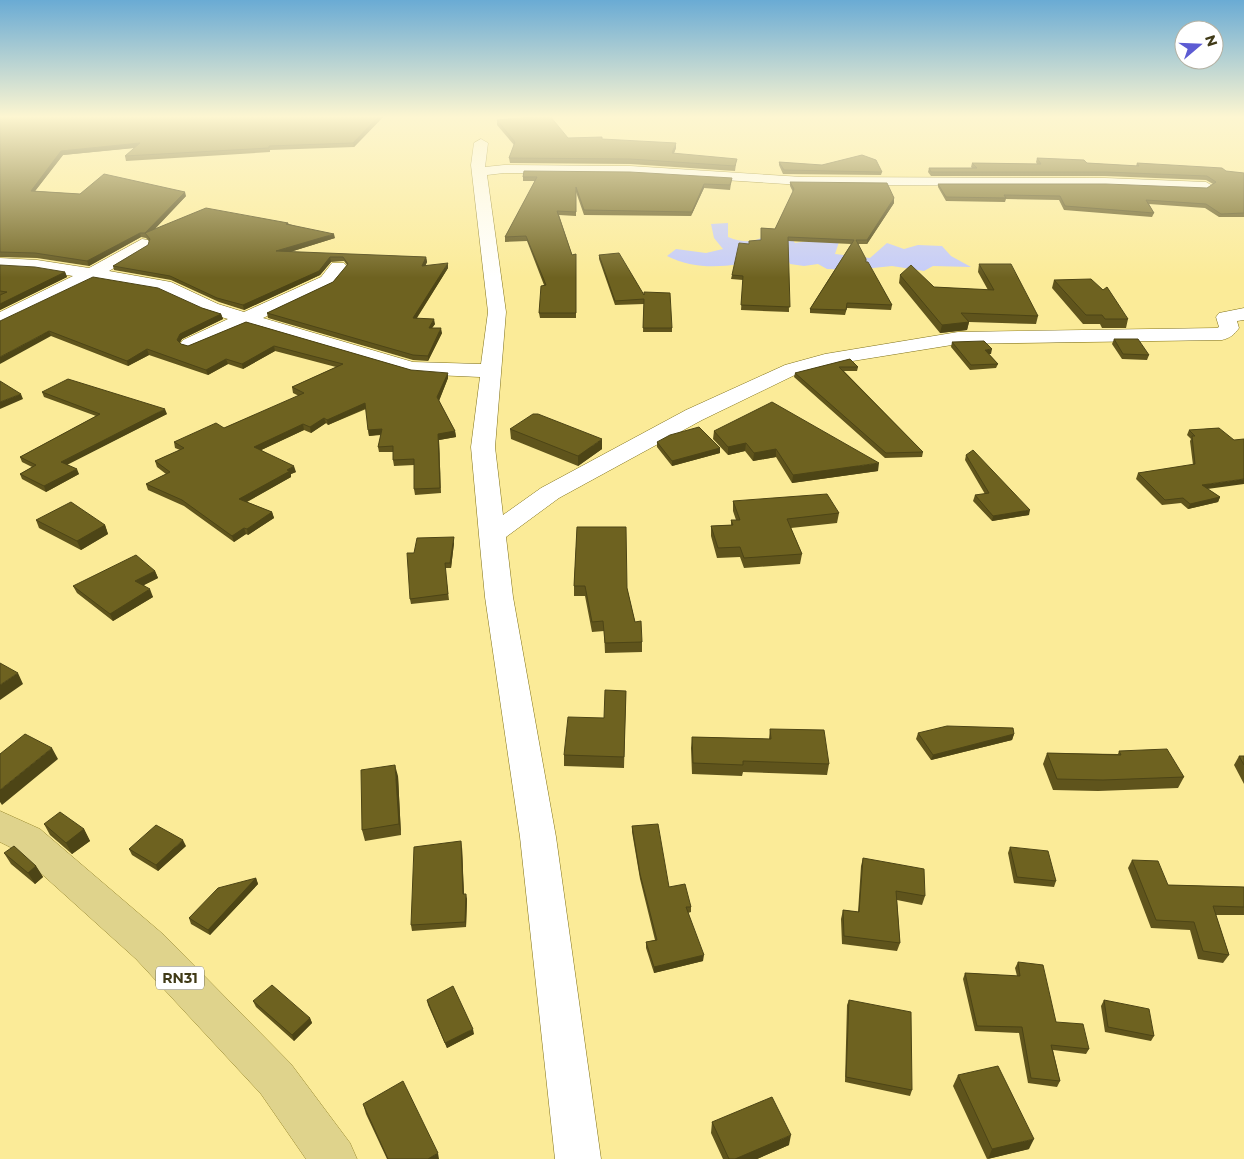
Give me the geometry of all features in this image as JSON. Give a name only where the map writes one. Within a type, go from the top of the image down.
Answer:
[{"type":"main road","name":"RN31","points":[[0,825],[27,839],[150,946],[276,1079],[334,1159]]},
{"type":"street","points":[[495,170],[479,172],[497,303],[483,447],[499,597],[538,838],[578,1159]]},
{"type":"street","points":[[640,170],[802,181],[1105,182],[1206,186]]},
{"type":"street","points":[[0,319],[92,274],[142,244]]},
{"type":"street","points":[[0,263],[37,265],[165,286],[211,308],[412,368],[490,371]]},
{"type":"street","points":[[190,344],[327,281],[338,267]]},
{"type":"street","points":[[492,535],[550,493],[633,447],[694,415],[792,369],[840,356],[958,338],[1222,334],[1229,328],[1226,317],[1244,314]]},
{"type":"shaded area","points":[[728,223],[728,237],[746,241],[753,241],[771,234],[787,232],[795,243],[841,236],[835,254],[870,258],[887,243],[904,249],[918,245],[942,246],[951,256],[971,267],[933,266],[924,271],[892,266],[854,270],[827,269],[818,264],[804,266],[790,264],[785,253],[741,264],[711,266],[681,262],[667,256],[676,249],[706,253],[723,249],[714,238],[711,224]]},
{"type":"building","points":[[0,170],[47,170],[31,191],[80,194],[104,174],[185,192],[145,233],[140,233],[87,261],[35,253],[0,252]]},
{"type":"building","points":[[788,170],[881,170],[882,172]]},
{"type":"building","points":[[930,170],[1225,170],[1244,173],[1244,213],[1221,214],[1206,204],[1146,200],[1154,213],[1065,206],[1060,196],[1004,195],[1006,198],[946,197],[938,184],[1106,184],[1207,188],[1216,182],[1207,176],[1106,172],[931,172]]},
{"type":"building","points":[[524,171],[630,172],[732,178],[730,185],[704,184],[692,212],[584,210],[576,187],[576,212],[557,211],[572,255],[576,254],[576,313],[539,313],[541,286],[546,285],[526,236],[505,237],[537,177],[523,177]]},
{"type":"building","points":[[790,182],[887,183],[894,198],[867,240],[856,240],[866,262],[868,262],[892,305],[847,303],[846,310],[810,309],[854,240],[788,237],[790,307],[741,305],[743,276],[732,275],[739,243],[749,244],[749,241],[761,240],[761,228],[775,229],[794,189]]},
{"type":"building","points":[[206,208],[288,223],[286,224],[334,234],[276,251],[426,257],[422,266],[448,263],[413,318],[434,319],[429,328],[441,328],[428,356],[413,355],[267,313],[333,282],[348,264],[343,257],[330,257],[319,271],[243,305],[217,298],[170,276],[113,266],[148,245],[150,239],[145,233]]},
{"type":"building","points":[[619,253],[644,295],[644,292],[670,293],[672,328],[643,328],[644,299],[615,301],[599,255]]},
{"type":"building","points":[[979,264],[1011,264],[1038,316],[961,313],[969,322],[942,325],[900,275],[911,265],[934,287],[994,290]]},
{"type":"building","points":[[0,265],[35,267],[65,272],[0,304],[0,295],[7,292],[0,291]]},
{"type":"building","points":[[93,277],[158,288],[202,308],[221,314],[180,334],[177,340],[181,344],[188,346],[246,322],[411,370],[448,373],[437,397],[455,431],[438,434],[440,488],[414,489],[414,459],[393,460],[393,446],[378,447],[382,429],[368,430],[365,403],[327,420],[324,418],[310,427],[303,424],[254,447],[294,466],[287,470],[290,471],[239,499],[272,512],[247,529],[244,528],[232,536],[182,500],[146,484],[170,472],[155,461],[184,448],[174,442],[216,423],[224,428],[304,393],[292,387],[343,364],[274,346],[242,364],[226,359],[206,370],[147,349],[127,361],[49,331],[0,357],[0,321]]},
{"type":"building","points":[[1091,279],[1103,290],[1107,287],[1128,319],[1105,319],[1102,315],[1086,315],[1054,280]]},
{"type":"building","points":[[1114,339],[1138,339],[1149,355],[1123,354]]},
{"type":"building","points":[[984,341],[992,349],[985,350],[998,364],[971,365],[952,342]]},
{"type":"building","points":[[850,359],[858,367],[839,367],[923,452],[886,453],[795,373]]},
{"type":"building","points":[[68,379],[165,409],[61,462],[77,469],[44,486],[20,474],[36,465],[20,457],[100,414],[42,392]]},
{"type":"building","points":[[0,381],[21,394],[0,402]]},
{"type":"building","points":[[772,402],[879,463],[793,475],[776,449],[754,453],[746,443],[728,447],[714,431]]},
{"type":"building","points":[[533,414],[538,414],[602,439],[578,456],[510,429]]},
{"type":"building","points":[[699,427],[720,448],[672,461],[657,442],[670,435]]},
{"type":"building","points":[[1219,428],[1234,440],[1244,439],[1244,479],[1202,485],[1220,497],[1190,504],[1183,498],[1165,500],[1138,473],[1195,464],[1192,436],[1195,436],[1189,430]]},
{"type":"building","points":[[973,450],[1030,510],[993,516],[975,495],[989,493],[966,455]]},
{"type":"building","points":[[827,494],[839,513],[787,519],[802,554],[744,558],[740,547],[718,548],[711,526],[733,525],[731,520],[740,520],[733,501]]},
{"type":"building","points":[[71,502],[105,525],[77,541],[36,520]]},
{"type":"building","points":[[577,527],[626,527],[627,588],[635,622],[641,621],[642,642],[605,643],[603,621],[592,622],[585,586],[574,586]]},
{"type":"building","points":[[454,537],[450,563],[445,563],[448,594],[410,599],[407,553],[414,553],[417,538]]},
{"type":"building","points":[[136,555],[155,571],[135,581],[150,589],[110,614],[73,586]]},
{"type":"building","points":[[0,663],[18,673],[0,685]]},
{"type":"building","points":[[605,690],[626,691],[624,757],[564,755],[568,717],[604,718]]},
{"type":"building","points":[[947,726],[1013,728],[1014,734],[933,755],[918,733]]},
{"type":"building","points":[[770,729],[824,730],[829,764],[743,761],[743,765],[693,763],[692,737],[771,739]]},
{"type":"building","points":[[25,734],[52,748],[0,790],[0,754]]},
{"type":"building","points":[[1167,749],[1184,777],[1103,780],[1057,779],[1047,753],[1121,755],[1119,751]]},
{"type":"building","points":[[1239,756],[1244,756],[1244,765]]},
{"type":"building","points":[[395,765],[399,824],[362,830],[361,770]]},
{"type":"building","points":[[60,812],[84,829],[66,843],[44,824]]},
{"type":"building","points":[[658,824],[669,887],[685,884],[691,907],[686,907],[704,955],[654,967],[646,942],[657,940],[640,874],[632,826]]},
{"type":"building","points":[[156,825],[183,840],[156,865],[129,849]]},
{"type":"building","points":[[461,841],[463,894],[466,894],[465,922],[411,925],[414,847]]},
{"type":"building","points":[[14,846],[36,866],[28,873],[4,853]]},
{"type":"building","points":[[1010,847],[1048,851],[1056,881],[1017,877]]},
{"type":"building","points":[[863,858],[924,869],[925,896],[896,891],[900,943],[844,936],[843,910],[859,912]]},
{"type":"building","points":[[1132,860],[1158,861],[1168,885],[1244,887],[1244,907],[1213,906],[1229,955],[1203,951],[1194,922],[1156,920]]},
{"type":"building","points":[[256,878],[208,930],[189,918],[218,888]]},
{"type":"building","points":[[1018,962],[1043,965],[1056,1022],[1083,1024],[1089,1049],[1051,1045],[1060,1081],[1031,1078],[1022,1027],[977,1026],[965,973],[1020,976]]},
{"type":"building","points":[[272,985],[310,1018],[292,1035],[253,1001]]},
{"type":"building","points":[[453,986],[473,1029],[445,1043],[427,1000]]},
{"type":"building","points":[[849,1000],[911,1012],[912,1090],[846,1077]]},
{"type":"building","points":[[1104,1000],[1149,1009],[1154,1036],[1108,1027]]},
{"type":"building","points":[[998,1066],[1034,1139],[992,1149],[958,1075]]},
{"type":"building","points":[[403,1081],[438,1153],[428,1159],[388,1159],[363,1104]]},
{"type":"building","points":[[772,1097],[791,1135],[735,1159],[729,1159],[712,1122]]}]
